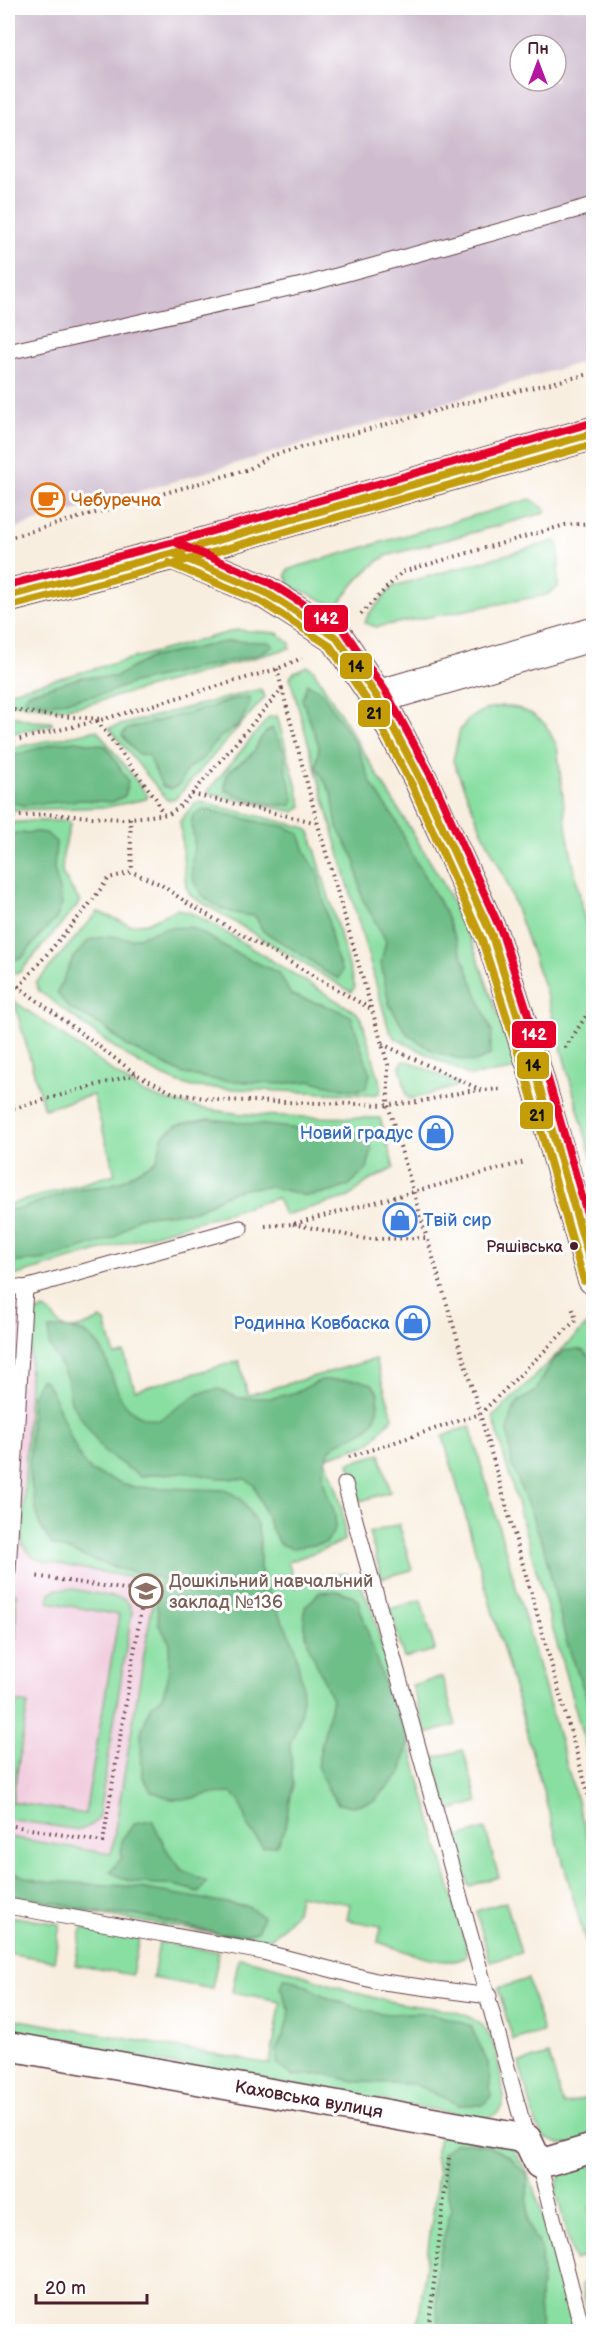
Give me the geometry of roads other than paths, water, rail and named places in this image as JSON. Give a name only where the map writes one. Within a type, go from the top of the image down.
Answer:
[{"type":"main road","points":[[8,596],[173,553],[594,434]]},
{"type":"main road","points":[[173,553],[265,592],[337,638],[377,697],[421,780],[492,936],[534,1068],[594,1278]]},
{"type":"main road","points":[[377,697],[594,634]]},
{"type":"street","name":"Каховська вулиця","points":[[8,2046],[453,2125],[533,2152],[594,2148]]},
{"type":"lane","points":[[8,352],[311,283],[594,204]]},
{"type":"lane","points":[[8,1286],[25,1288],[240,1228]]},
{"type":"lane","points":[[8,1571],[25,1288]]},
{"type":"lane","points":[[345,1484],[584,2331]]},
{"type":"lane","points":[[8,1906],[263,1952],[376,1981],[489,1996]]},
{"type":"place","name":"Чебуречна","points":[[48,500]]},
{"type":"place","name":"Новий градус","points":[[436,1133]]},
{"type":"place","name":"Твій сир","points":[[400,1220]]},
{"type":"place","name":"Ряшівська","points":[[574,1246]]},
{"type":"place","name":"Родинна Ковбаска","points":[[413,1323]]},
{"type":"place","name":"Дошкільний навчальний заклад №136","points":[[146,1591]]}]
